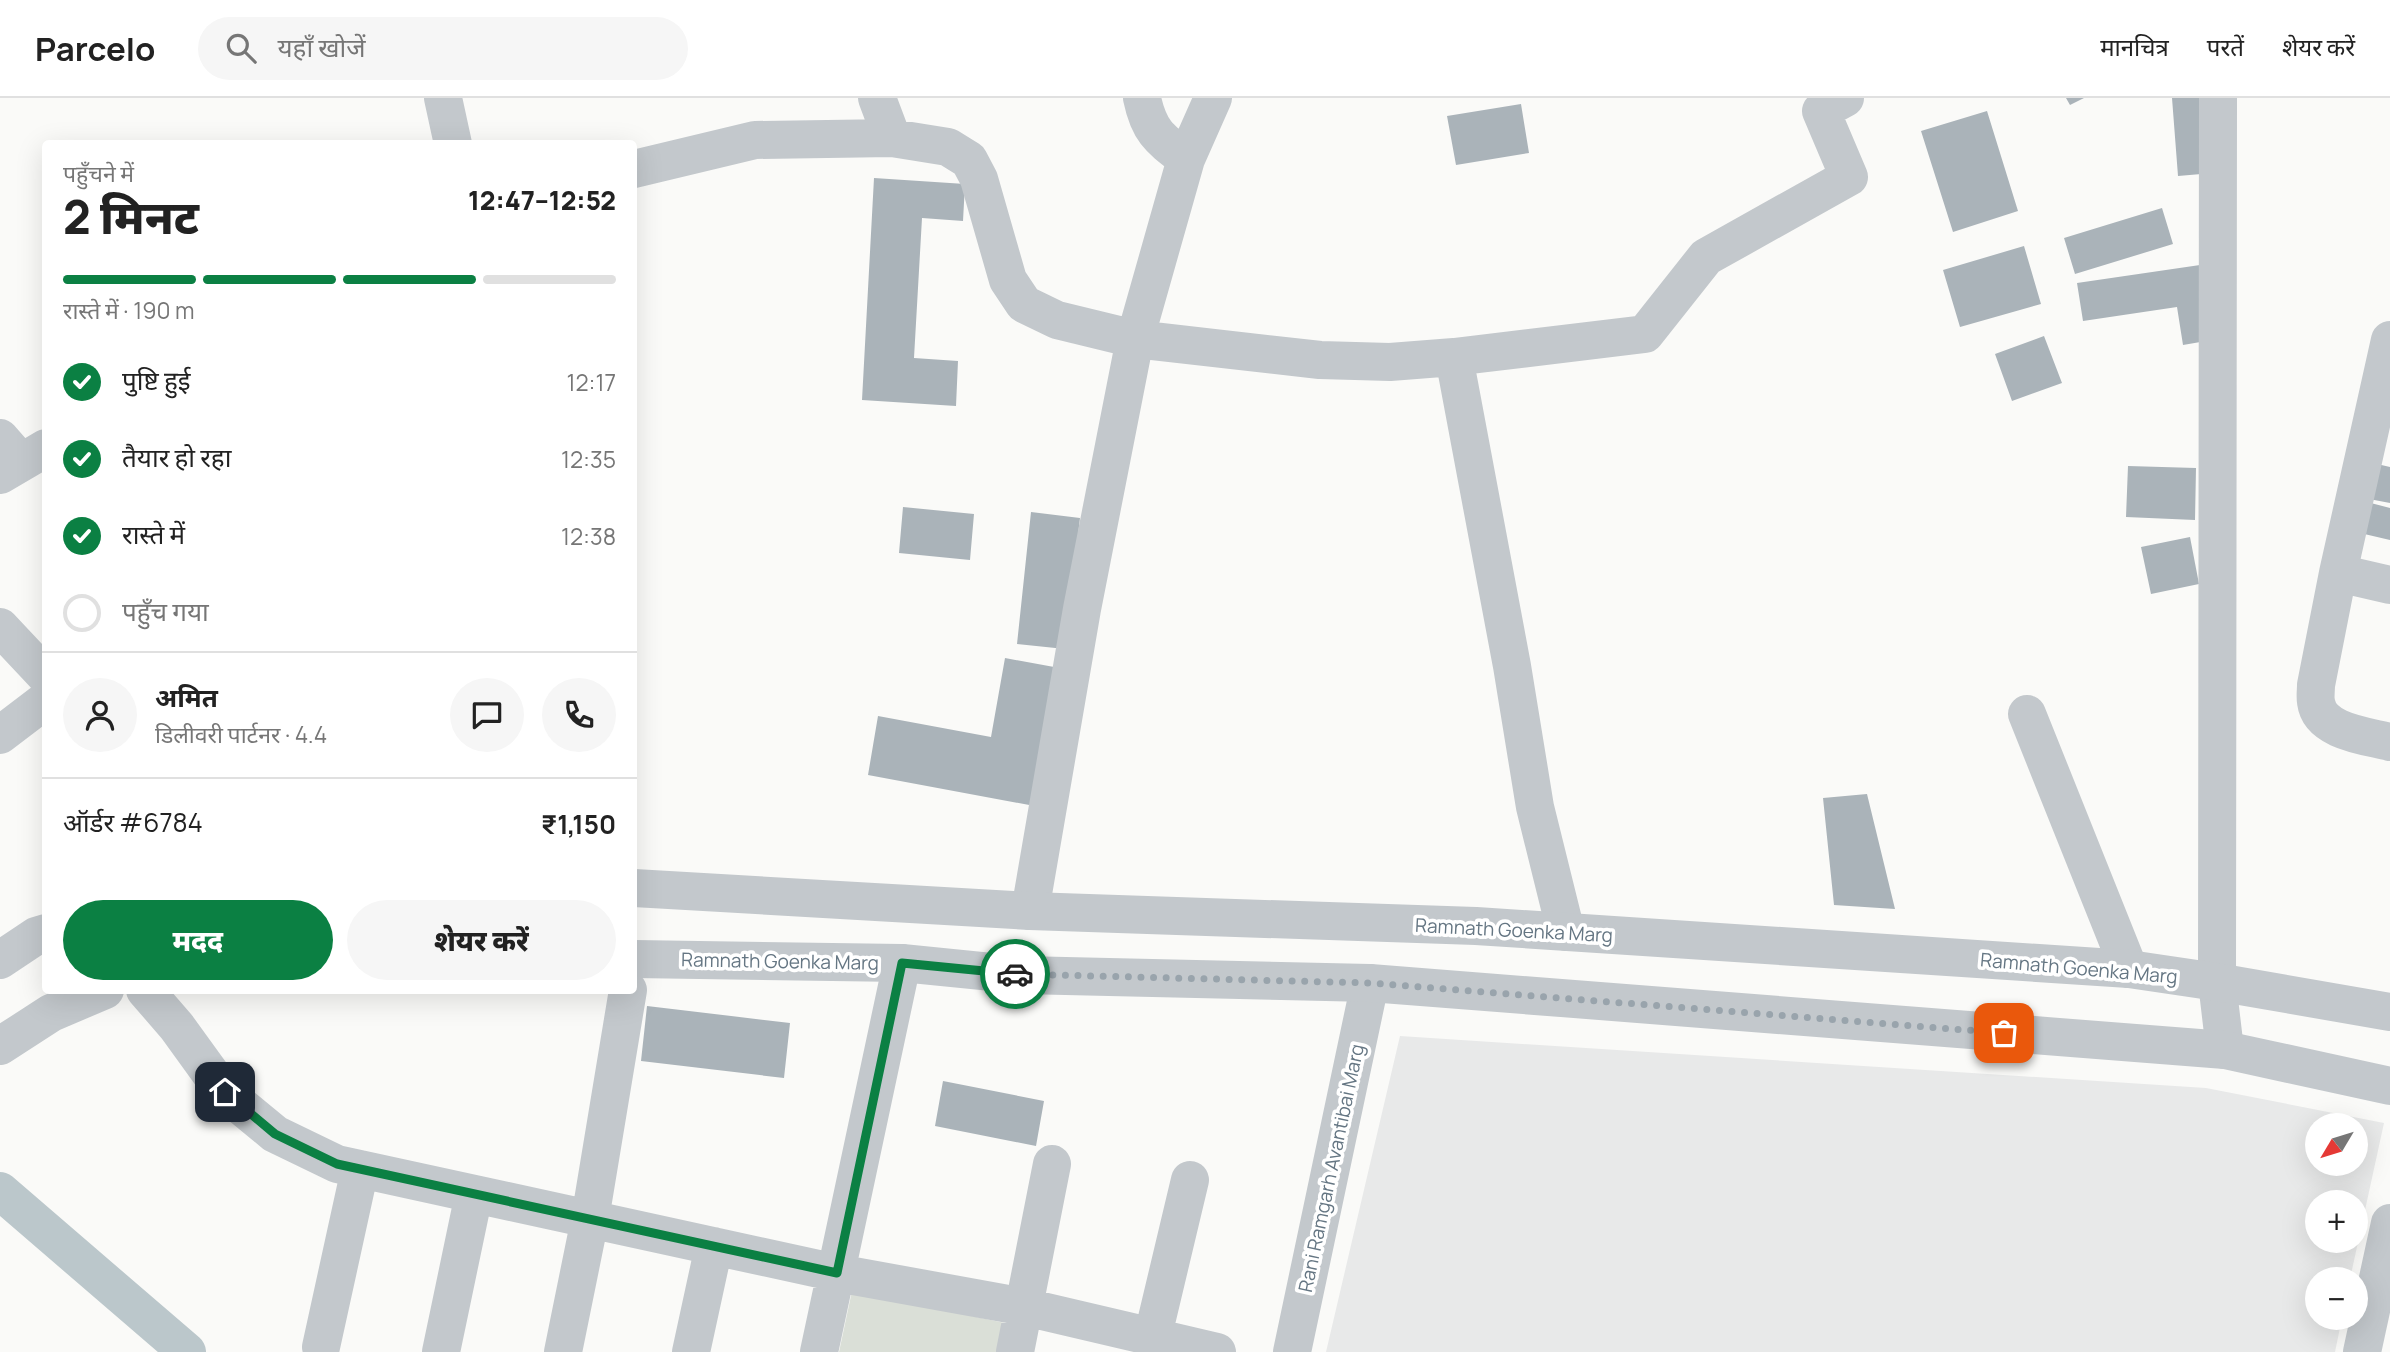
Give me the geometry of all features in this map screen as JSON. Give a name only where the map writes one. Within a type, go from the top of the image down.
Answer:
[{"type":"street","points":[[443,98],[452,140]]},
{"type":"street","points":[[877,98],[892,138]]},
{"type":"street","points":[[1142,98],[1146,116],[1157,136],[1186,159]]},
{"type":"street","points":[[1030,911],[1082,609],[1135,339],[1186,159],[1213,98]]},
{"type":"street","points":[[637,168],[755,140],[892,138],[948,147],[969,160],[979,179],[1008,280],[1024,304],[1057,320],[1135,339],[1320,360],[1391,362],[1645,334],[1706,257],[1849,177],[1821,111],[1845,98]]},
{"type":"street","points":[[2218,98],[2217,982],[2225,1050]]},
{"type":"street","points":[[2389,348],[2338,573],[2316,685],[2315,703],[2323,719],[2341,729],[2390,743]]},
{"type":"street","points":[[1454,357],[1512,666],[1535,807],[1566,932]]},
{"type":"street","points":[[2338,573],[2390,585]]},
{"type":"street","points":[[0,627],[42,672]]},
{"type":"street","points":[[0,735],[42,703]]},
{"type":"street","points":[[2027,714],[2129,969]]},
{"type":"street","name":"Ramnath Goenka Marg","points":[[637,888],[1030,911],[1476,926],[2129,969],[2390,1012]]},
{"type":"street","points":[[0,960],[42,934]]},
{"type":"street","name":"Ramnath Goenka Marg","points":[[637,959],[902,963],[1023,975],[1370,983],[2225,1050],[2390,1086]]},
{"type":"street","points":[[819,1352],[902,963]]},
{"type":"street","name":"Rani Ramgarh Avantibai Marg","points":[[1292,1352],[1370,983]]},
{"type":"street","points":[[0,1046],[51,1013],[96,994]]},
{"type":"street","points":[[148,994],[177,1027],[225,1092],[275,1134],[337,1164],[837,1273],[1025,1307],[1151,1345],[1217,1352]]},
{"type":"street","points":[[563,1352],[590,1219],[627,994]]},
{"type":"street","points":[[1015,1352],[1052,1164]]},
{"type":"street","points":[[321,1347],[360,1169]]},
{"type":"street","points":[[1151,1345],[1190,1180]]},
{"type":"street","points":[[441,1352],[474,1194]]},
{"type":"street","points":[[2362,1352],[2390,1223]]},
{"type":"street","points":[[691,1352],[714,1246]]},
{"type":"shaded area","points":[[1400,1036],[2206,1088],[2333,1113],[2305,1113],[2305,1176],[2368,1176],[2368,1120],[2384,1123],[2368,1196],[2368,1190],[2305,1190],[2305,1253],[2356,1253],[2353,1267],[2305,1267],[2305,1330],[2340,1330],[2335,1352],[1326,1352]]},
{"type":"shaded area","points":[[852,1291],[1005,1323],[999,1352],[839,1352]]},
{"type":"building","points":[[2066,98],[2084,98],[2070,105]]},
{"type":"building","points":[[2172,98],[2206,98],[2213,173],[2178,176]]},
{"type":"building","points":[[1521,104],[1529,153],[1456,165],[1447,116]]},
{"type":"building","points":[[1987,111],[2018,211],[1953,232],[1921,131]]},
{"type":"building","points":[[874,178],[965,184],[963,221],[922,218],[914,358],[958,361],[956,406],[862,400]]},
{"type":"building","points":[[2162,208],[2173,244],[2075,274],[2064,238]]},
{"type":"building","points":[[2024,246],[2041,304],[1960,327],[1943,270]]},
{"type":"building","points":[[2200,265],[2212,340],[2183,345],[2177,307],[2083,321],[2077,283]]},
{"type":"building","points":[[2044,336],[2062,383],[2012,401],[1995,354]]},
{"type":"building","points":[[2377,464],[2390,467],[2390,503],[2369,499]]},
{"type":"building","points":[[2128,466],[2196,468],[2195,520],[2126,517]]},
{"type":"building","points":[[2367,502],[2390,508],[2390,540],[2360,533]]},
{"type":"building","points":[[903,507],[974,514],[970,560],[899,553]]},
{"type":"building","points":[[1031,512],[1080,518],[1065,649],[1017,644]]},
{"type":"building","points":[[2190,537],[2199,584],[2151,594],[2141,547]]},
{"type":"building","points":[[1005,658],[1065,669],[1040,807],[868,775],[878,716],[991,737]]},
{"type":"building","points":[[1867,794],[1895,909],[1834,905],[1823,798]]},
{"type":"building","points":[[647,1006],[790,1023],[784,1078],[641,1061]]},
{"type":"building","points":[[943,1081],[1044,1101],[1036,1146],[935,1126]]},
{"type":"waterway","points":[[0,1191],[187,1352]]},
{"type":"way so far","points":[[1015,974],[1370,983],[2004,1033]]},
{"type":"route","points":[[225,1092],[275,1134],[337,1164],[837,1273],[902,963],[1015,974]]}]
